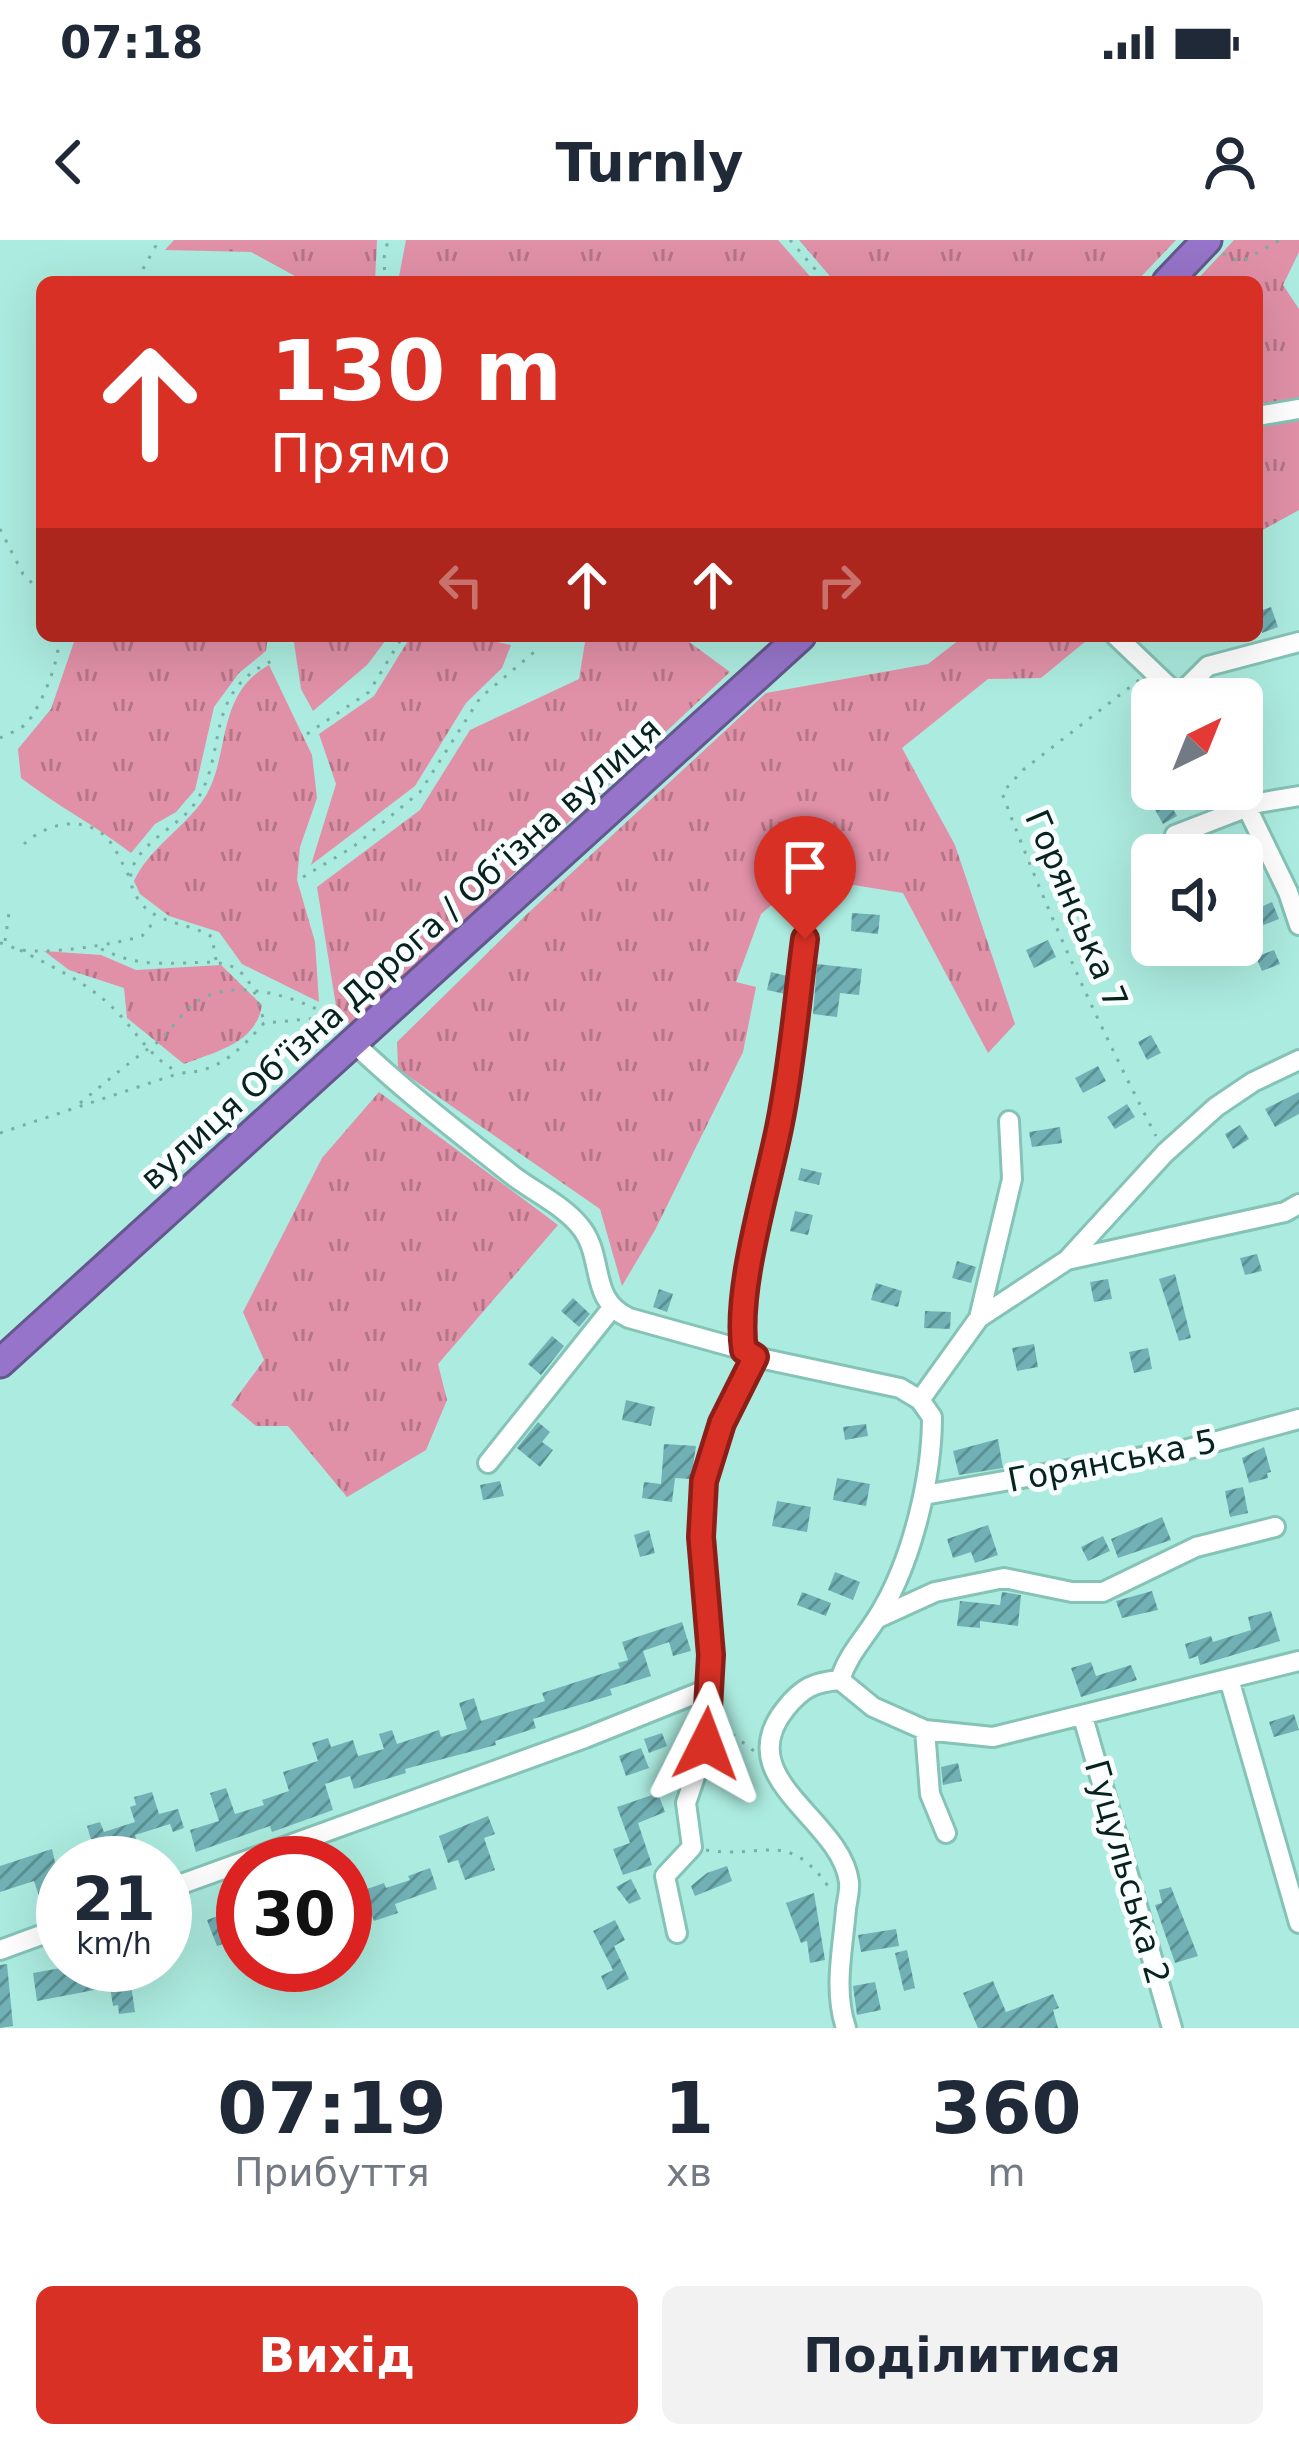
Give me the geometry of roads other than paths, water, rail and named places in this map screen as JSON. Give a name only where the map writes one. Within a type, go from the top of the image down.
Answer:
[{"type":"highway","points":[[1173,276],[1204,242]]},
{"type":"highway","name":"вулиця Обʼїзна Дорога / Обʼїзна вулиця","points":[[0,1363],[794,642]]},
{"type":"street","points":[[1263,415],[1299,409]]},
{"type":"street","points":[[1123,642],[1162,678]]},
{"type":"street","points":[[1198,678],[1208,667],[1299,642]]},
{"type":"street","points":[[1263,797],[1299,796]]},
{"type":"street","points":[[1177,834],[1221,810]]},
{"type":"street","points":[[1249,810],[1299,925]]},
{"type":"street","points":[[677,1933],[665,1876],[692,1847],[686,1803],[706,1744],[709,1713],[708,1608],[701,1537],[704,1481],[750,1354],[741,1332],[782,1115],[805,939]]},
{"type":"street","points":[[356,1044],[515,1178],[578,1223],[593,1248],[603,1294],[612,1308],[629,1318],[750,1354],[900,1388],[920,1400],[932,1417],[924,1496],[887,1602],[854,1647],[840,1680]]},
{"type":"street","points":[[920,1400],[979,1318],[1067,1260],[1165,1154],[1216,1107],[1299,1060]]},
{"type":"street","points":[[979,1318],[1012,1179],[1009,1121]]},
{"type":"street","points":[[1067,1260],[1285,1212],[1299,1204]]},
{"type":"street","points":[[488,1463],[612,1308]]},
{"type":"street","name":"Горянська 5","points":[[924,1496],[1189,1449],[1299,1419]]},
{"type":"street","points":[[878,1618],[934,1592],[1004,1578],[1072,1592],[1103,1592],[1196,1546],[1275,1527]]},
{"type":"street","points":[[846,2028],[838,1989],[849,1882],[827,1833],[796,1804],[771,1761],[770,1740],[779,1716],[797,1694],[814,1682],[840,1680],[873,1707],[925,1730],[993,1737],[1299,1660]]},
{"type":"street","points":[[1229,1679],[1299,1923]]},
{"type":"street","points":[[192,1880],[710,1688]]},
{"type":"street","name":"Гуцульська 2","points":[[1083,1717],[1172,2028]]},
{"type":"street","points":[[925,1730],[930,1794],[946,1833]]},
{"type":"street","points":[[0,1950],[36,1937]]}]
